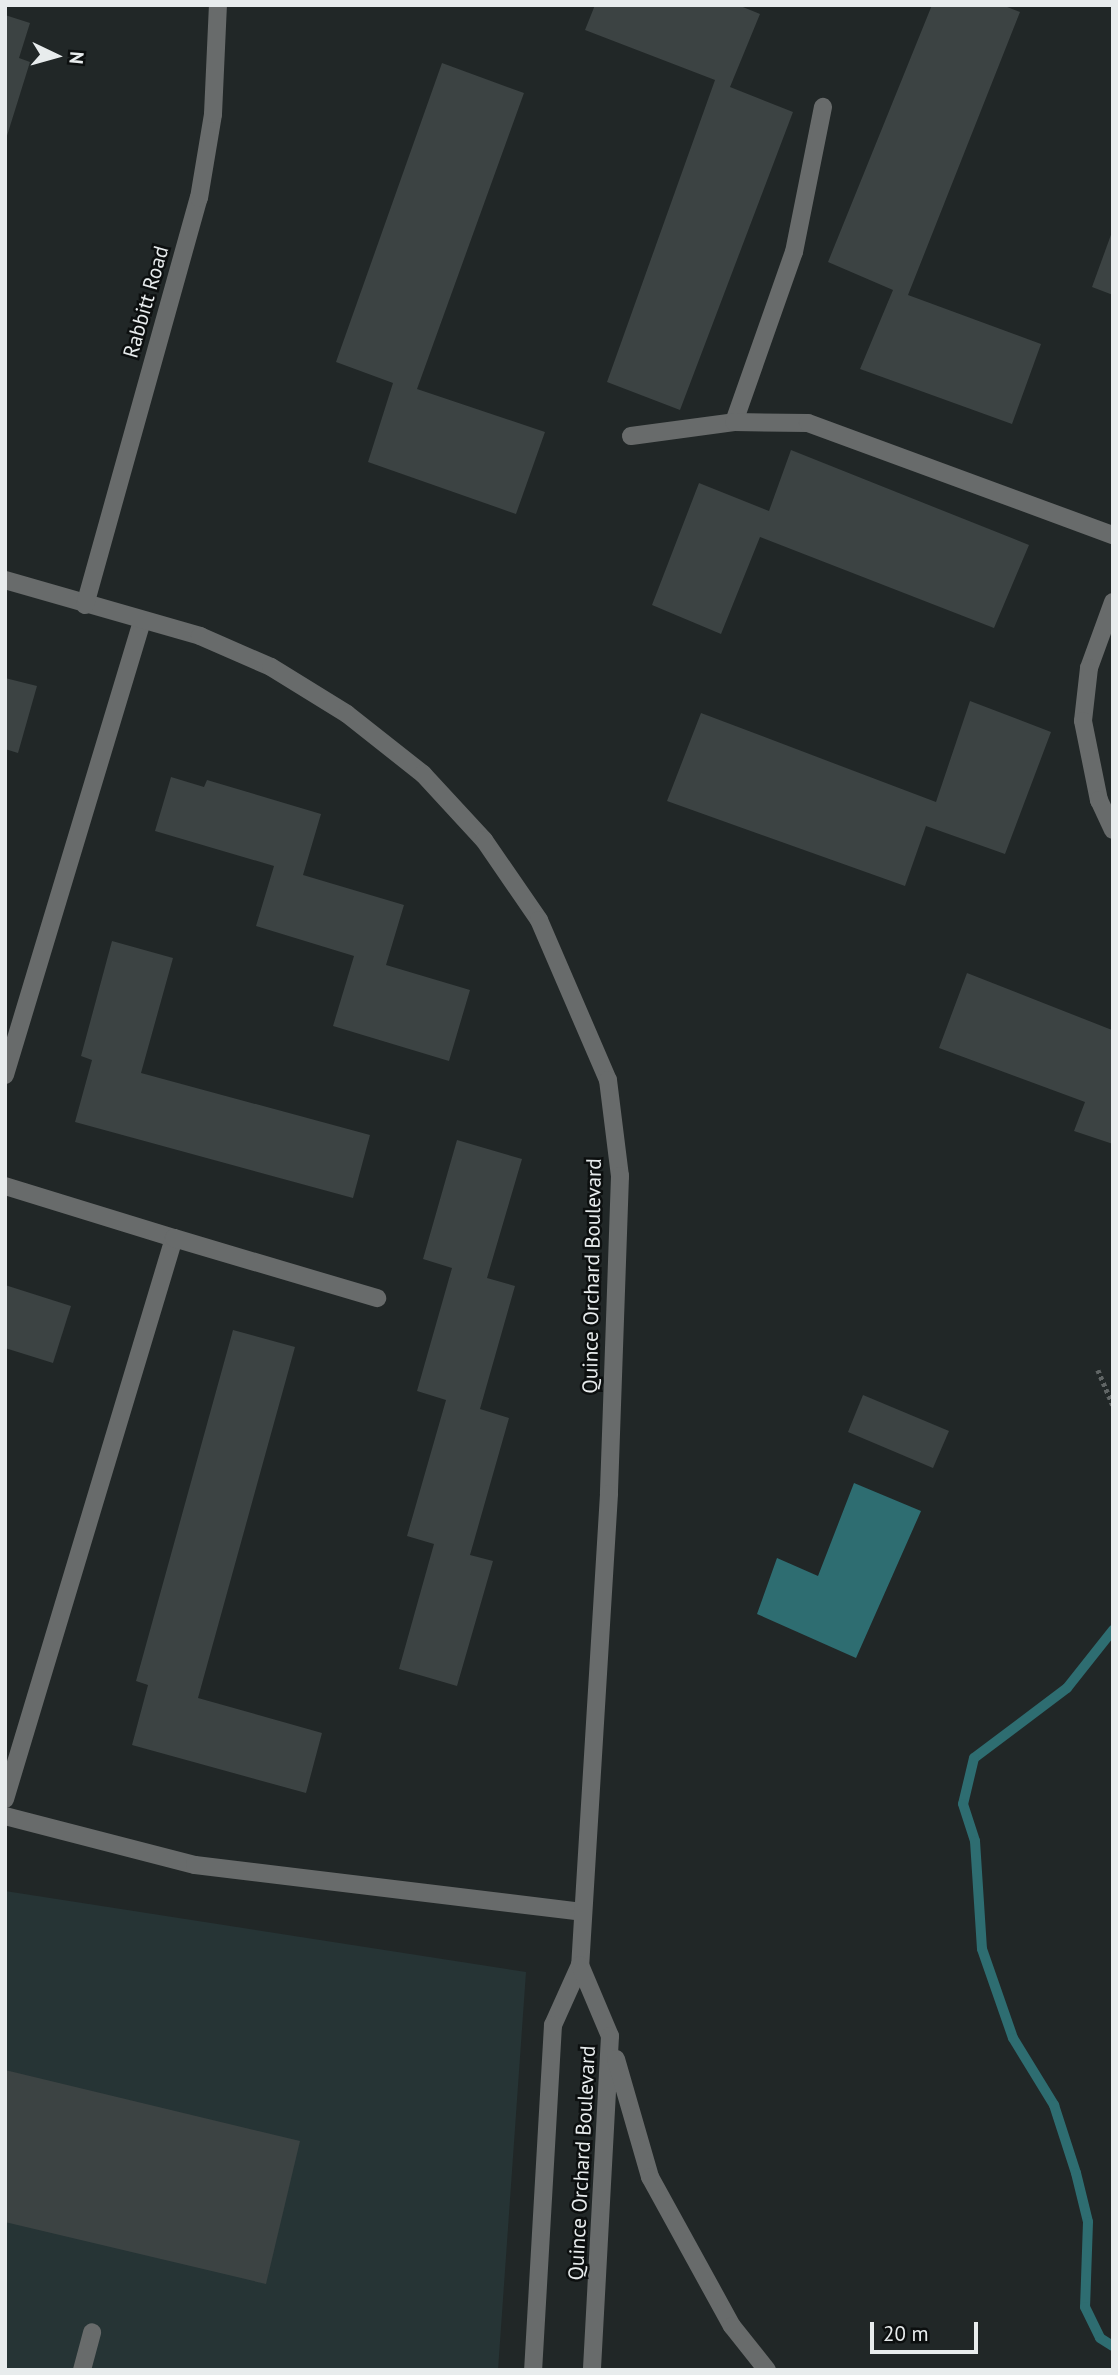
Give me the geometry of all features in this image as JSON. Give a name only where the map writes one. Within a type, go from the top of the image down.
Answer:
[{"type":"street","name":"Rabbitt Road","points":[[85,605],[199,198],[213,114],[218,5]]},
{"type":"street","points":[[734,422],[794,252],[823,107]]},
{"type":"street","points":[[631,436],[774,419],[831,428],[1113,535]]},
{"type":"street","name":"Quince Orchard Boulevard","points":[[5,580],[142,620],[271,667],[347,714],[423,774],[484,840],[539,920],[608,1080],[621,1175],[609,1494],[580,1965],[553,2025],[533,2370]]},
{"type":"street","points":[[1113,602],[1089,667],[1083,721],[1099,800],[1113,830]]},
{"type":"street","points":[[5,1075],[142,620]]},
{"type":"street","points":[[5,1186],[377,1298]]},
{"type":"street","points":[[5,1799],[174,1238]]},
{"type":"street","points":[[5,1816],[195,1865],[582,1912]]},
{"type":"street","name":"Quince Orchard Boulevard","points":[[580,1965],[610,2036],[592,2370]]},
{"type":"street","points":[[610,2036],[650,2177],[732,2326],[767,2370]]},
{"type":"street","points":[[82,2370],[92,2332]]},
{"type":"path","points":[[1098,1370],[1113,1405]]},
{"type":"shaded area","points":[[5,1891],[526,1972],[498,2370],[5,2370]]},
{"type":"water","points":[[854,1483],[921,1511],[856,1658],[757,1614],[777,1558],[818,1576]]},
{"type":"building","points":[[595,5],[738,5],[760,14],[730,87],[793,112],[680,410],[607,382],[715,80],[585,30]]},
{"type":"building","points":[[932,5],[1002,5],[1020,12],[908,295],[1041,344],[1012,424],[860,369],[893,290],[828,262]]},
{"type":"building","points":[[5,15],[30,23],[19,58],[30,62],[6,139]]},
{"type":"building","points":[[442,63],[524,93],[417,389],[545,432],[516,514],[368,462],[393,383],[336,362]]},
{"type":"building","points":[[1113,232],[1113,295],[1092,287]]},
{"type":"building","points":[[791,450],[1029,545],[994,628],[760,537],[721,634],[652,605],[699,483],[769,511]]},
{"type":"building","points":[[5,678],[37,686],[18,753],[5,749]]},
{"type":"building","points":[[970,701],[1051,732],[1005,854],[926,826],[905,886],[667,801],[701,713],[936,802]]},
{"type":"building","points":[[171,777],[204,787],[207,780],[321,814],[303,875],[404,905],[386,965],[470,990],[449,1061],[333,1026],[354,956],[256,926],[274,866],[155,831]]},
{"type":"building","points":[[112,941],[173,958],[141,1073],[370,1135],[353,1198],[75,1122],[92,1060],[81,1056]]},
{"type":"building","points":[[967,973],[1112,1030],[1113,1144],[1074,1131],[1085,1102],[939,1048]]},
{"type":"building","points":[[457,1140],[522,1159],[487,1278],[515,1286],[480,1409],[509,1418],[470,1555],[493,1561],[457,1686],[399,1669],[434,1544],[407,1536],[446,1400],[417,1391],[452,1268],[423,1259]]},
{"type":"building","points":[[5,1285],[71,1306],[53,1363],[5,1348]]},
{"type":"building","points":[[233,1330],[295,1347],[198,1698],[322,1733],[306,1793],[132,1745],[148,1685],[136,1681]]},
{"type":"building","points":[[863,1395],[949,1431],[933,1468],[848,1432]]},
{"type":"building","points":[[5,2070],[300,2141],[266,2284],[5,2222]]},
{"type":"waterway","points":[[1113,1630],[1067,1688],[974,1758],[963,1804],[975,1841],[982,1949],[1013,2038],[1054,2105],[1076,2173],[1088,2222],[1085,2307],[1100,2338],[1113,2346]]}]
